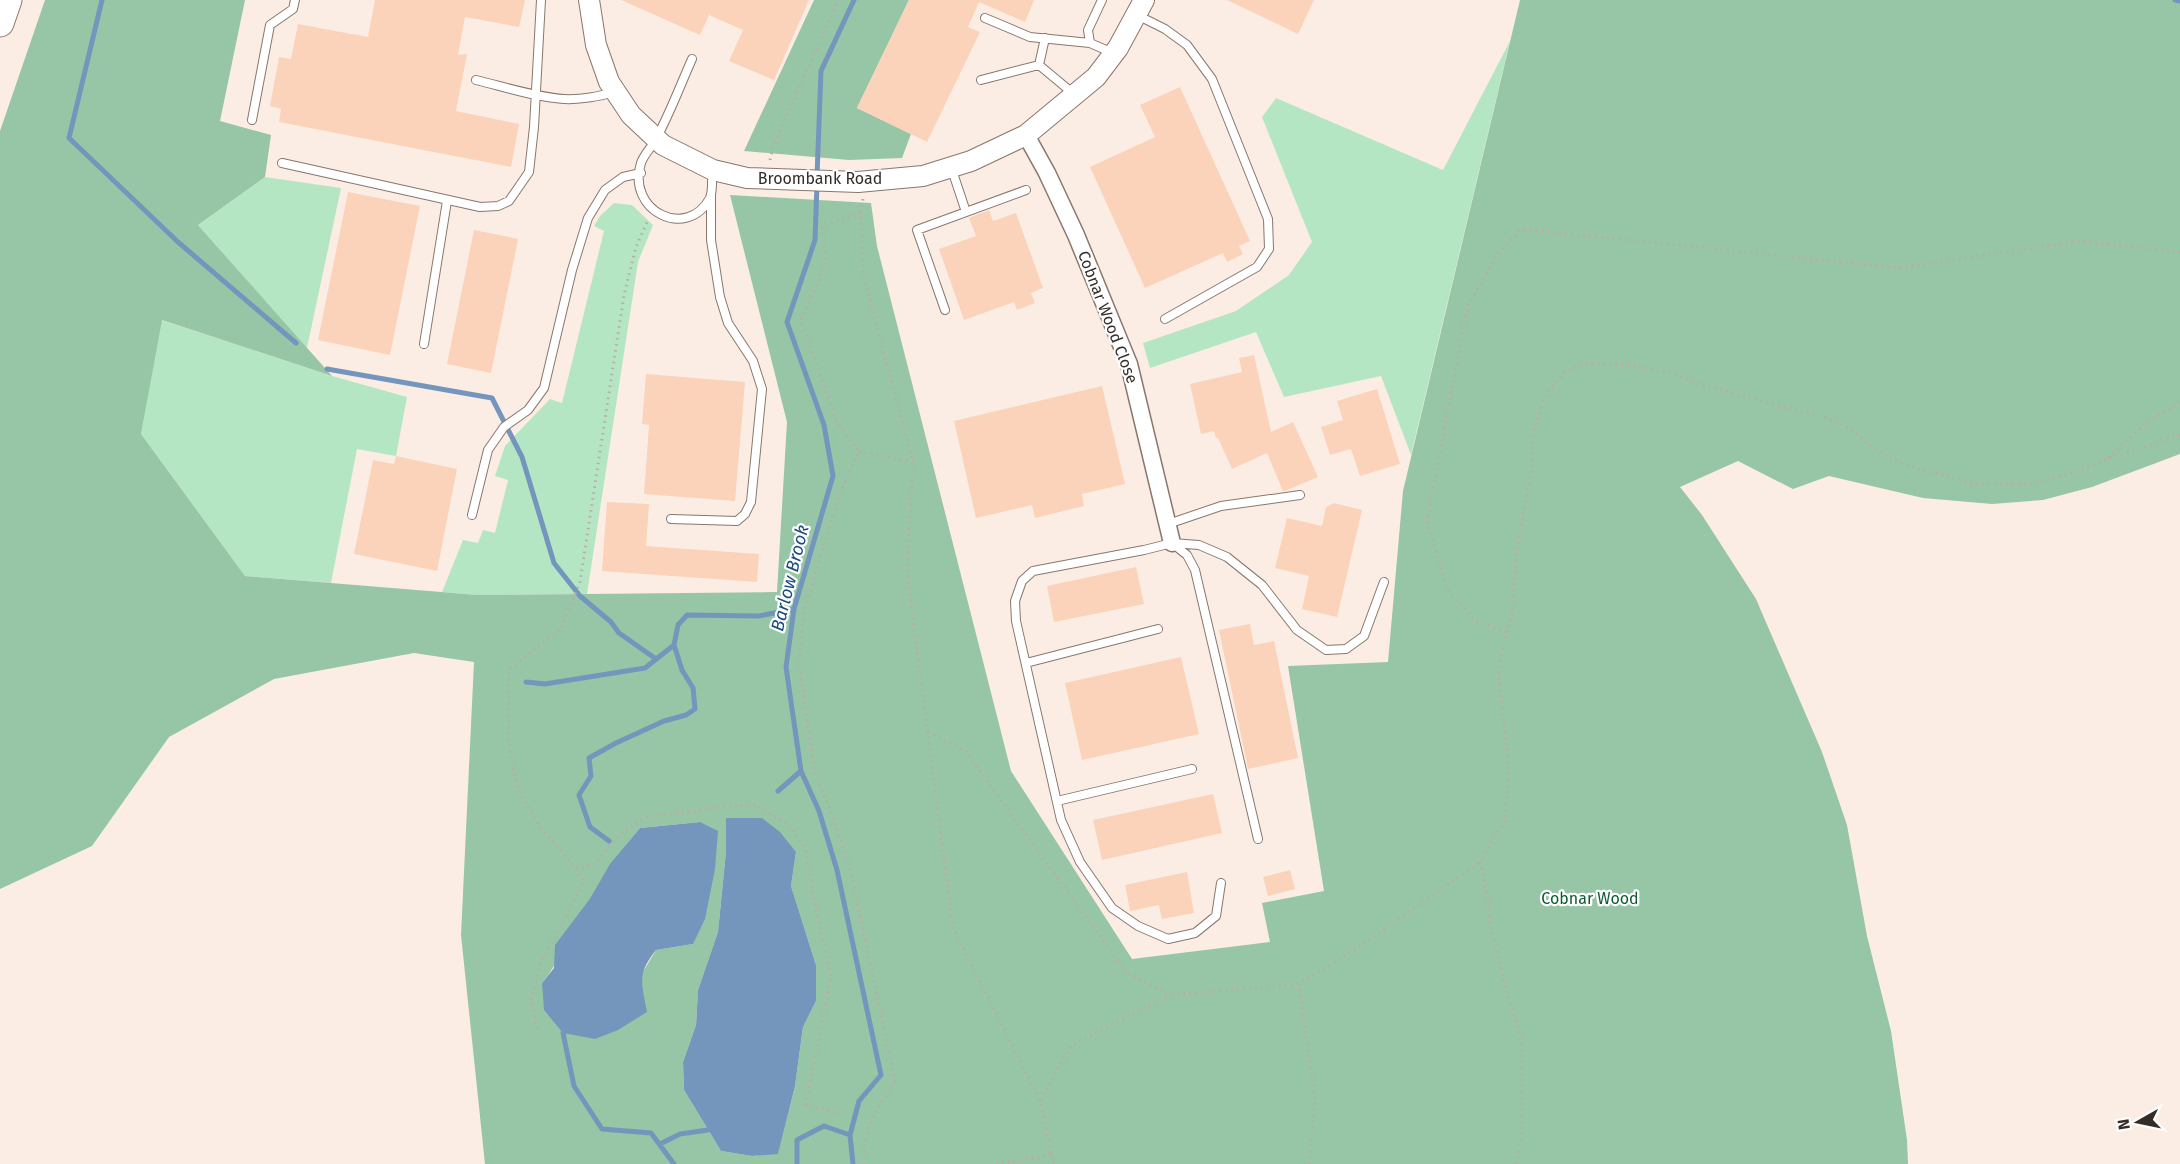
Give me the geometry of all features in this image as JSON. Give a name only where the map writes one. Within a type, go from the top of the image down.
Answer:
[{"type":"highway","points":[[0,23],[8,0]]},
{"type":"street","points":[[589,0],[596,45],[609,82],[631,116],[663,145],[712,170]]},
{"type":"street","name":"Broombank Road","points":[[712,170],[747,178],[858,182],[922,176],[971,161],[1026,135],[1096,77],[1114,54],[1140,7]]},
{"type":"street","name":"Cobnar Wood Close","points":[[1026,135],[1076,235],[1129,364],[1172,543]]},
{"type":"lane","points":[[252,120],[270,25],[293,9],[294,0]]},
{"type":"lane","points":[[282,164],[480,207],[498,206],[509,201],[529,172],[541,0]]},
{"type":"lane","points":[[1090,43],[1088,30],[1102,0]]},
{"type":"lane","points":[[1140,7],[1187,45],[1212,79],[1268,219],[1269,249],[1257,267],[1165,319]]},
{"type":"lane","points":[[985,18],[1030,37],[1090,43],[1114,54]]},
{"type":"lane","points":[[1040,65],[1045,38]]},
{"type":"lane","points":[[692,59],[656,138],[641,163],[639,191],[652,210],[673,220],[697,213],[711,196]]},
{"type":"lane","points":[[981,80],[1040,65]]},
{"type":"lane","points":[[1040,65],[1076,95]]},
{"type":"lane","points":[[476,80],[536,95],[565,99],[594,98],[616,92]]},
{"type":"lane","points":[[951,167],[966,212]]},
{"type":"lane","points":[[671,519],[737,521],[745,514],[751,502],[762,389],[753,361],[728,323],[720,297],[711,240],[712,170]]},
{"type":"lane","points":[[472,515],[488,450],[504,427],[528,410],[544,388],[572,270],[588,218],[605,190],[623,177],[641,173]]},
{"type":"lane","points":[[945,310],[917,230],[1026,190]]},
{"type":"lane","points":[[423,344],[447,201]]},
{"type":"lane","points":[[1168,524],[1221,506],[1300,495]]},
{"type":"lane","points":[[1221,883],[1216,916],[1195,933],[1168,939],[1138,926],[1112,908],[1080,862],[1061,820],[1016,621],[1015,601],[1022,581],[1033,571],[1172,543],[1199,545],[1227,557],[1262,585],[1298,630],[1326,650],[1346,649],[1364,636],[1384,582]]},
{"type":"lane","points":[[1172,543],[1187,555],[1195,570],[1258,839]]},
{"type":"lane","points":[[1026,663],[1158,629]]},
{"type":"lane","points":[[1057,801],[1192,769]]},
{"type":"path","points":[[773,147],[837,0]]},
{"type":"path","points":[[537,1029],[531,1000],[542,963],[584,882],[576,868],[541,828],[518,789],[509,747],[509,670],[561,628],[580,582],[624,295],[636,247],[652,210]]},
{"type":"path","points":[[913,462],[859,451],[836,421],[801,320],[826,263],[823,225],[861,213],[863,275],[913,462],[907,573],[953,927],[1040,1100],[1054,1164]]},
{"type":"path","points":[[1507,632],[1475,621],[1447,589],[1427,521],[1468,304],[1495,258],[1521,229],[1900,268],[2079,241],[2180,252]]},
{"type":"path","points":[[1309,1164],[1315,1100],[1299,984],[1359,947],[1480,862],[1505,820],[1509,766],[1498,669],[1512,612],[1518,542],[1531,472],[1532,442],[1538,415],[1548,391],[1566,371],[1588,363],[1635,366],[1670,373],[1703,386],[1840,422],[1885,456],[1916,468],[1975,484],[2030,484],[2077,472],[2107,459],[2180,435]]},
{"type":"path","points":[[2107,459],[2150,421],[2180,403]]},
{"type":"path","points":[[859,451],[839,496],[804,611],[799,663],[814,768],[848,859],[895,1081],[873,1114],[863,1144],[864,1164]]},
{"type":"path","points":[[576,868],[596,864],[621,833],[650,816],[723,806],[755,805],[788,824],[805,847],[831,975],[806,1105],[840,1114]]},
{"type":"path","points":[[1480,862],[1493,934],[1522,1043],[1522,1132],[1516,1164]]},
{"type":"path","points":[[1040,1100],[1072,1045],[1171,995]]},
{"type":"path","points":[[996,1164],[1051,1155]]},
{"type":"green space","name":"Cobnar Wood","points":[[45,0],[245,0],[220,121],[271,135],[265,177],[198,225],[332,376],[162,320],[141,434],[245,576],[478,595],[777,592],[787,422],[730,195],[871,203],[877,246],[1011,771],[1132,959],[1270,942],[1262,903],[1324,891],[1288,666],[1388,662],[1403,491],[1520,0],[2180,0],[2180,454],[2092,487],[2043,500],[1992,504],[1923,498],[1829,476],[1793,489],[1738,461],[1680,487],[1702,515],[1756,599],[1822,752],[1847,825],[1867,936],[1891,1031],[1907,1140],[1908,1164],[485,1164],[461,935],[474,662],[414,653],[274,679],[169,737],[92,846],[0,889],[0,131]],"holes":[[[726,818],[796,852],[791,886],[816,965],[816,1001],[803,1027],[795,1086],[778,1153],[752,1156],[721,1151],[684,1090],[683,1062],[696,1025],[698,990],[718,932],[726,851]],[[700,822],[693,944],[656,950],[641,975],[542,983],[562,953],[600,881],[640,828]]]},
{"type":"green space","points":[[814,0],[909,0],[857,108],[911,134],[902,158],[849,160],[744,151]]},
{"type":"green space","points":[[1510,41],[1411,455],[1381,376],[1284,397],[1256,332],[1150,368],[1143,343],[1236,311],[1289,275],[1312,242],[1262,117],[1276,98],[1443,170]]},
{"type":"green space","points":[[265,177],[341,188],[307,348],[198,225]]},
{"type":"green space","points":[[614,203],[632,205],[653,225],[638,262],[587,594],[478,595],[442,592],[463,540],[478,543],[483,530],[495,533],[508,480],[495,476],[505,446],[550,399],[562,403],[604,231],[594,226],[600,216]]},
{"type":"green space","points":[[161,320],[332,376],[407,397],[396,456],[357,449],[331,583],[245,576],[141,434]]},
{"type":"water","points":[[726,818],[762,818],[780,832],[796,852],[791,886],[816,965],[816,1001],[803,1027],[795,1086],[778,1154],[752,1156],[721,1151],[684,1090],[683,1062],[696,1025],[698,990],[718,932],[726,851]]},
{"type":"water","points":[[700,822],[718,831],[715,869],[705,919],[693,944],[656,950],[645,966],[642,986],[647,1012],[618,1030],[595,1039],[563,1033],[544,1010],[542,983],[554,968],[555,945],[589,900],[610,864],[640,828]]},
{"type":"building","points":[[375,0],[525,0],[519,27],[465,17],[458,55],[467,54],[456,111],[519,124],[511,167],[279,122],[281,109],[270,106],[279,57],[291,59],[298,24],[368,37]]},
{"type":"building","points":[[621,0],[809,0],[774,80],[729,61],[743,30],[709,15],[700,35]]},
{"type":"building","points":[[909,0],[1034,0],[1025,22],[979,2],[968,27],[980,32],[927,142],[857,108]]},
{"type":"building","points":[[1227,0],[1314,0],[1298,34]]},
{"type":"building","points":[[1180,87],[1250,241],[1239,246],[1243,254],[1227,262],[1223,253],[1145,288],[1090,167],[1155,137],[1140,105]]},
{"type":"building","points":[[348,192],[420,206],[390,355],[318,340]]},
{"type":"building","points":[[989,210],[993,221],[1016,213],[1043,288],[1031,293],[1035,303],[1017,310],[1014,302],[964,320],[939,249],[976,236],[969,218]]},
{"type":"building","points":[[474,230],[518,239],[491,373],[447,364]]},
{"type":"building","points":[[1254,355],[1271,432],[1293,422],[1318,477],[1283,491],[1267,453],[1232,469],[1214,431],[1201,434],[1190,384],[1242,372],[1239,358]]},
{"type":"building","points":[[646,374],[745,382],[735,501],[644,494],[649,425],[642,424]]},
{"type":"building","points":[[1102,386],[1125,484],[1082,494],[1084,506],[1035,518],[1032,505],[976,518],[954,421]]},
{"type":"building","points":[[1377,389],[1400,464],[1360,476],[1351,449],[1330,455],[1321,427],[1343,420],[1337,401]]},
{"type":"building","points":[[396,456],[457,469],[437,571],[354,554],[373,460],[394,464]]},
{"type":"building","points":[[607,502],[649,504],[646,546],[759,554],[757,582],[602,571]]},
{"type":"building","points":[[1334,503],[1362,510],[1337,617],[1302,609],[1309,576],[1275,568],[1287,518],[1322,526],[1326,507]]},
{"type":"building","points":[[1136,567],[1144,604],[1054,622],[1047,586]]},
{"type":"building","points":[[1250,624],[1254,645],[1274,641],[1298,758],[1248,769],[1219,630]]},
{"type":"building","points":[[1181,657],[1199,734],[1082,760],[1065,683]]},
{"type":"building","points":[[1213,794],[1222,833],[1102,860],[1093,820]]},
{"type":"building","points":[[1290,870],[1295,889],[1268,896],[1263,877]]},
{"type":"building","points":[[1187,872],[1194,913],[1162,919],[1159,905],[1130,911],[1125,885]]},
{"type":"waterway","points":[[102,0],[69,138],[178,242],[296,343]]},
{"type":"waterway","name":"Barlow Brook","points":[[817,176],[821,71],[854,0]]},
{"type":"waterway","points":[[2175,0],[2180,1]]},
{"type":"waterway","name":"Barlow Brook","points":[[817,185],[815,240],[787,322],[824,425],[833,476],[794,609],[786,667],[801,771],[819,811],[837,870],[881,1075],[859,1101],[850,1135],[853,1164]]},
{"type":"waterway","points":[[327,369],[492,398],[522,457],[554,563],[580,596],[611,622],[619,633],[656,659]]},
{"type":"waterway","points":[[609,841],[590,827],[579,795],[591,776],[589,758],[616,743],[664,721],[686,715],[695,709],[693,688],[682,670],[674,645],[678,625],[687,615],[759,616],[794,609]]},
{"type":"waterway","points":[[526,682],[545,684],[645,668],[674,645]]},
{"type":"waterway","points":[[778,791],[801,771]]},
{"type":"waterway","points":[[563,1033],[574,1086],[602,1129],[651,1133],[674,1164]]},
{"type":"waterway","points":[[797,1164],[797,1140],[824,1126],[850,1135]]},
{"type":"waterway","points":[[660,1144],[680,1134],[708,1130]]}]
